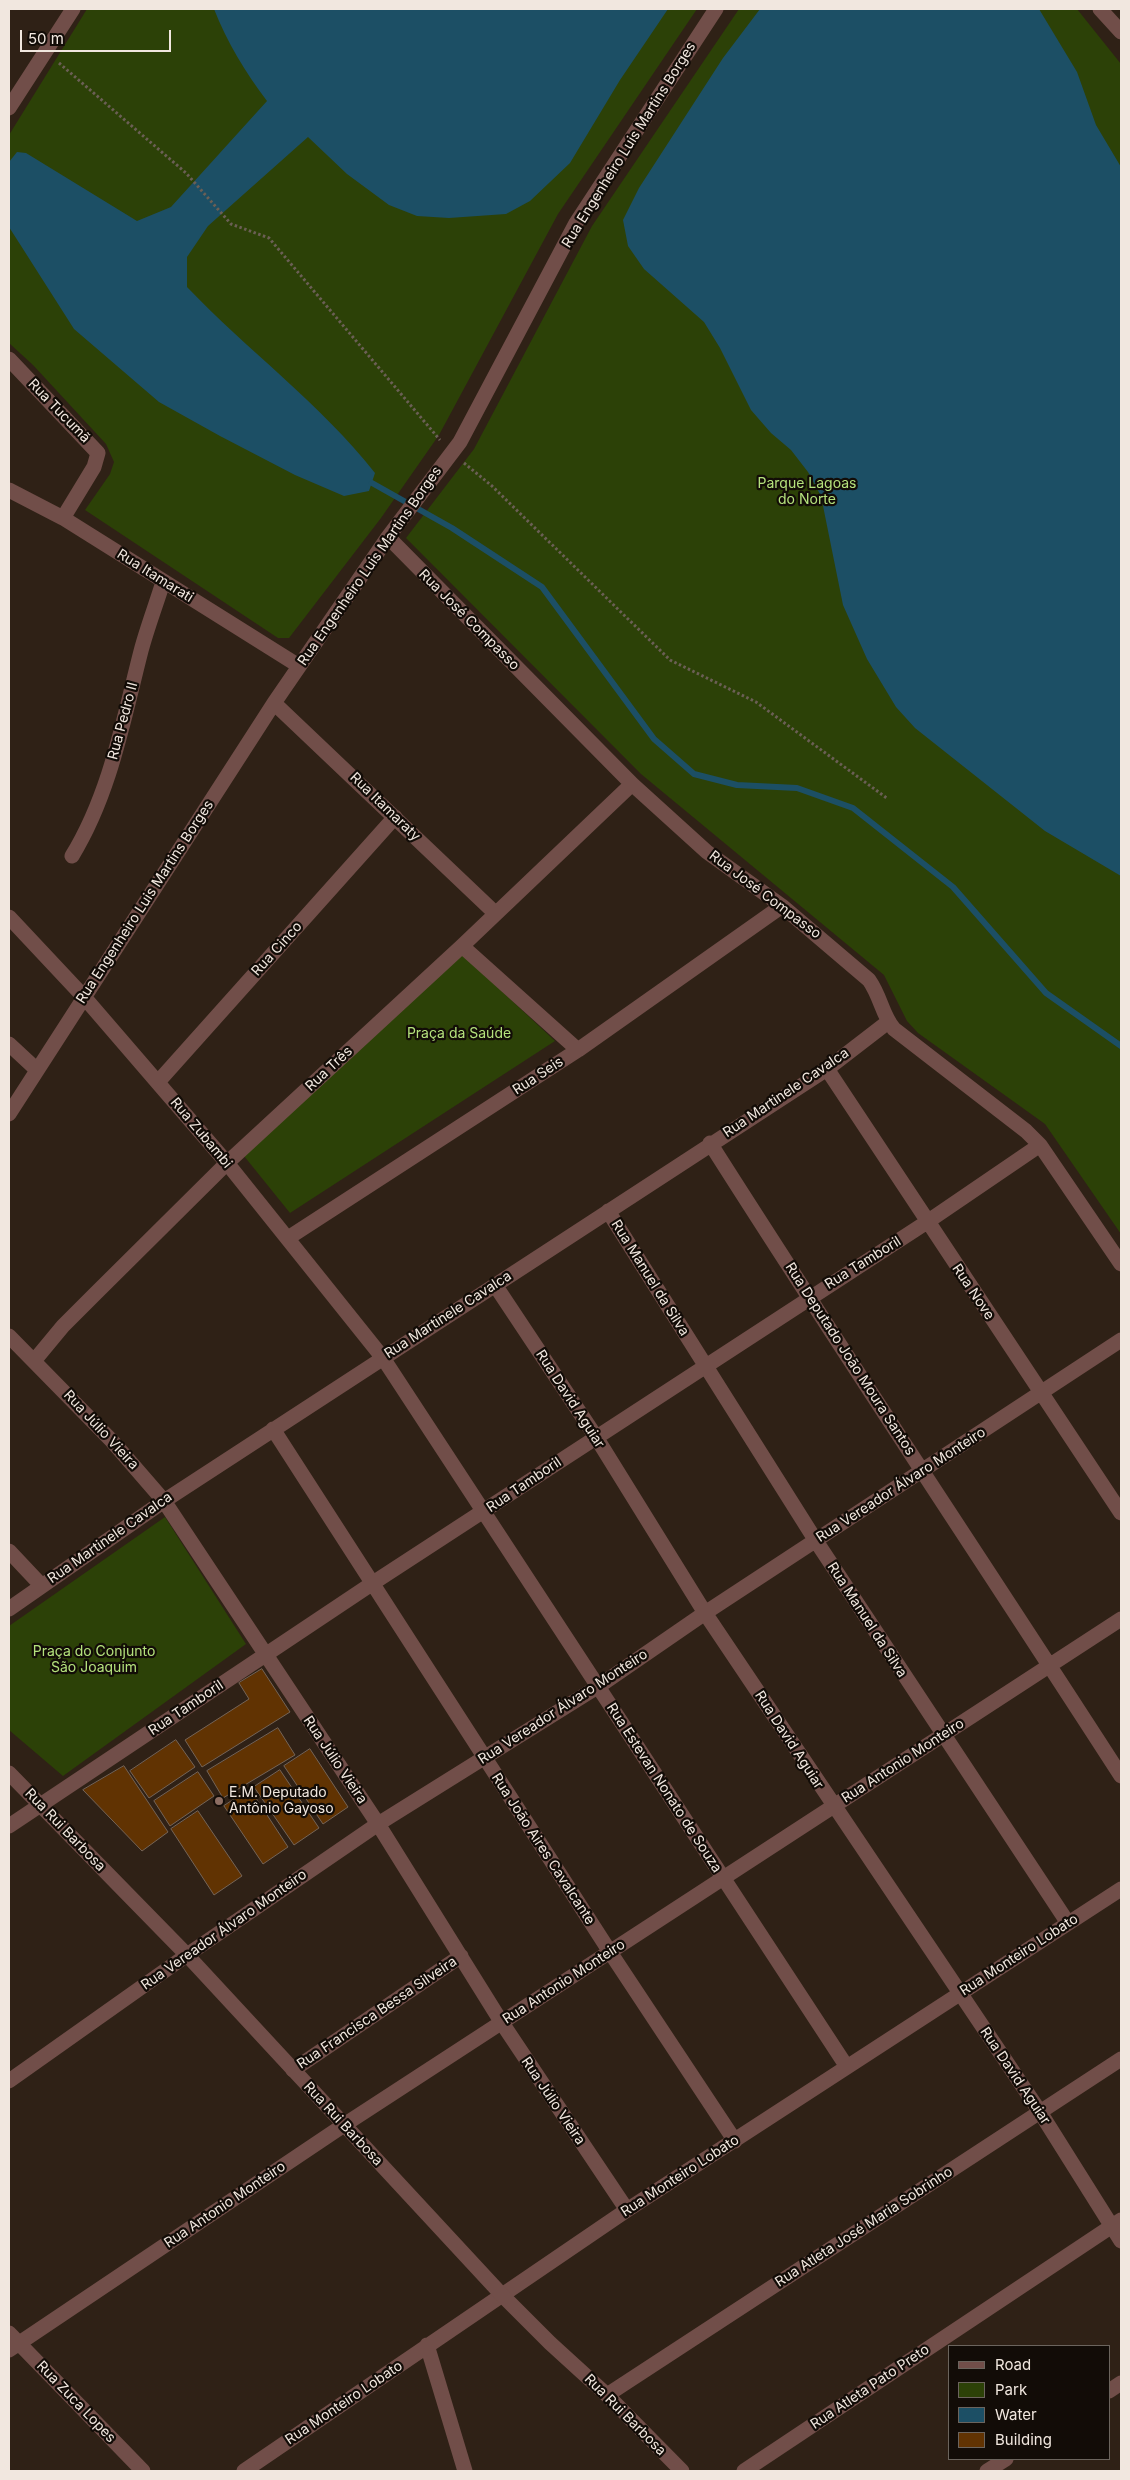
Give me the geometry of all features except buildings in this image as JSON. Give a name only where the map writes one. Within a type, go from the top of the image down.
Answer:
[{"type":"street","points":[[9,108],[73,9]]},
{"type":"street","name":"Rua Engenheiro Luis Martins Borges","points":[[9,1114],[274,702],[388,537],[460,442],[576,223],[716,9]]},
{"type":"street","points":[[1101,9],[1121,32]]},
{"type":"street","name":"Rua Tucumã","points":[[9,358],[98,453],[94,467],[63,518]]},
{"type":"street","name":"Rua Itamarati","points":[[9,490],[63,518],[299,666]]},
{"type":"street","name":"Rua José Compasso","points":[[388,537],[632,784],[707,852],[782,906],[869,980],[878,992],[888,1022],[901,1036],[1009,1117],[1040,1145],[1121,1264]]},
{"type":"street","name":"Rua Pedro II","points":[[72,856],[94,816],[116,748],[142,650],[163,582]]},
{"type":"street","name":"Rua Itamaraty","points":[[274,702],[495,913]]},
{"type":"street","name":"Rua Três","points":[[34,1361],[63,1326],[228,1163],[462,946],[632,784]]},
{"type":"street","name":"Rua Cinco","points":[[158,1082],[395,817]]},
{"type":"street","name":"Rua Seis","points":[[288,1238],[578,1050],[782,906]]},
{"type":"street","name":"Rua Zubambi","points":[[9,917],[84,997],[228,1163],[383,1358]]},
{"type":"street","points":[[462,946],[578,1050]]},
{"type":"street","name":"Rua Martinele Cavalca","points":[[9,1609],[164,1501],[710,1143],[827,1069],[888,1022]]},
{"type":"street","points":[[9,1044],[37,1070]]},
{"type":"street","name":"Rua Nove","points":[[827,1069],[1121,1513]]},
{"type":"street","name":"Rua Deputado João Moura Santos","points":[[710,1143],[808,1298],[924,1471],[1121,1776]]},
{"type":"street","name":"Rua Tamboril","points":[[9,1826],[373,1583],[927,1222],[1040,1145]]},
{"type":"street","name":"Rua Manuel da Silva","points":[[608,1211],[816,1541],[1068,1923]]},
{"type":"street","name":"Rua David Aguiar","points":[[495,1285],[596,1437],[706,1613],[833,1806],[1116,2223],[1121,2241]]},
{"type":"street","name":"Rua Júlio Vieira","points":[[9,1336],[112,1441],[164,1501],[378,1824],[502,2023],[627,2210]]},
{"type":"street","name":"Rua Vereador Álvaro Monteiro","points":[[9,2081],[187,1955],[378,1824],[599,1686],[706,1613],[1121,1340]]},
{"type":"street","name":"Rua Estevan Nonato de Souza","points":[[383,1358],[847,2067]]},
{"type":"street","name":"Rua João Aires Cavalcante","points":[[274,1429],[610,1952],[735,2141]]},
{"type":"street","points":[[9,1551],[41,1586]]},
{"type":"street","name":"Rua Antonio Monteiro","points":[[12,2342],[1121,1618]]},
{"type":"street","name":"Rua Rui Barbosa","points":[[9,1773],[187,1955],[502,2295],[608,2395],[682,2471]]},
{"type":"street","name":"Rua Monteiro Lobato","points":[[244,2471],[627,2210],[1121,1889]]},
{"type":"street","name":"Rua Francisca Bessa Silveira","points":[[293,2070],[461,1956]]},
{"type":"street","name":"Rua Atleta José Maria Sobrinho","points":[[608,2395],[1121,2059]]},
{"type":"street","name":"Rua Atleta Pato Preto","points":[[744,2471],[1116,2223]]},
{"type":"street","name":"Rua Zuca Lopes","points":[[12,2342],[143,2471]]},
{"type":"street","points":[[427,2346],[465,2471]]},
{"type":"street","points":[[1110,2390],[1121,2383]]},
{"type":"street","points":[[987,2471],[1004,2460]]},
{"type":"path","points":[[45,51],[186,173],[231,224],[268,238],[451,453],[492,486],[670,660],[756,702],[888,799]]},
{"type":"green space","points":[[87,9],[697,9],[558,214],[439,435],[381,518],[289,638],[278,638],[85,510],[110,474],[114,462],[106,444],[33,365],[9,343],[9,135]]},
{"type":"green space","name":"Parque Lagoas do Norte","points":[[739,9],[1077,9],[1121,64],[1121,1234],[1045,1124],[918,1033],[907,1021],[884,975],[641,774],[406,538],[474,449],[592,226]]},
{"type":"green space","name":"Praça da Saúde","points":[[462,954],[555,1041],[290,1213],[244,1156]]},
{"type":"green space","name":"Praça do Conjunto São Joaquim","points":[[165,1517],[246,1644],[63,1776],[9,1730],[9,1626]]},
{"type":"water","points":[[214,9],[668,9],[620,80],[570,163],[530,201],[506,214],[449,218],[417,216],[389,205],[347,174],[308,137],[208,226],[187,257],[187,287],[331,423],[354,448],[375,473],[369,491],[344,496],[295,475],[159,402],[74,329],[9,227],[9,162],[17,152],[26,153],[137,221],[171,207],[267,101],[237,56]]},
{"type":"water","points":[[760,9],[1039,9],[1077,72],[1096,125],[1121,167],[1121,876],[1045,831],[915,728],[896,707],[867,659],[843,605],[821,496],[808,472],[791,450],[771,433],[751,410],[720,348],[704,322],[644,269],[628,246],[623,220],[639,188],[723,58]]},
{"type":"waterway","points":[[372,483],[452,528],[542,587],[654,739],[694,774],[737,785],[797,788],[853,808],[953,887],[1046,993],[1121,1046]]},
{"type":"place","name":"E.M. Deputado Antônio Gayoso","points":[[219,1801]]}]
